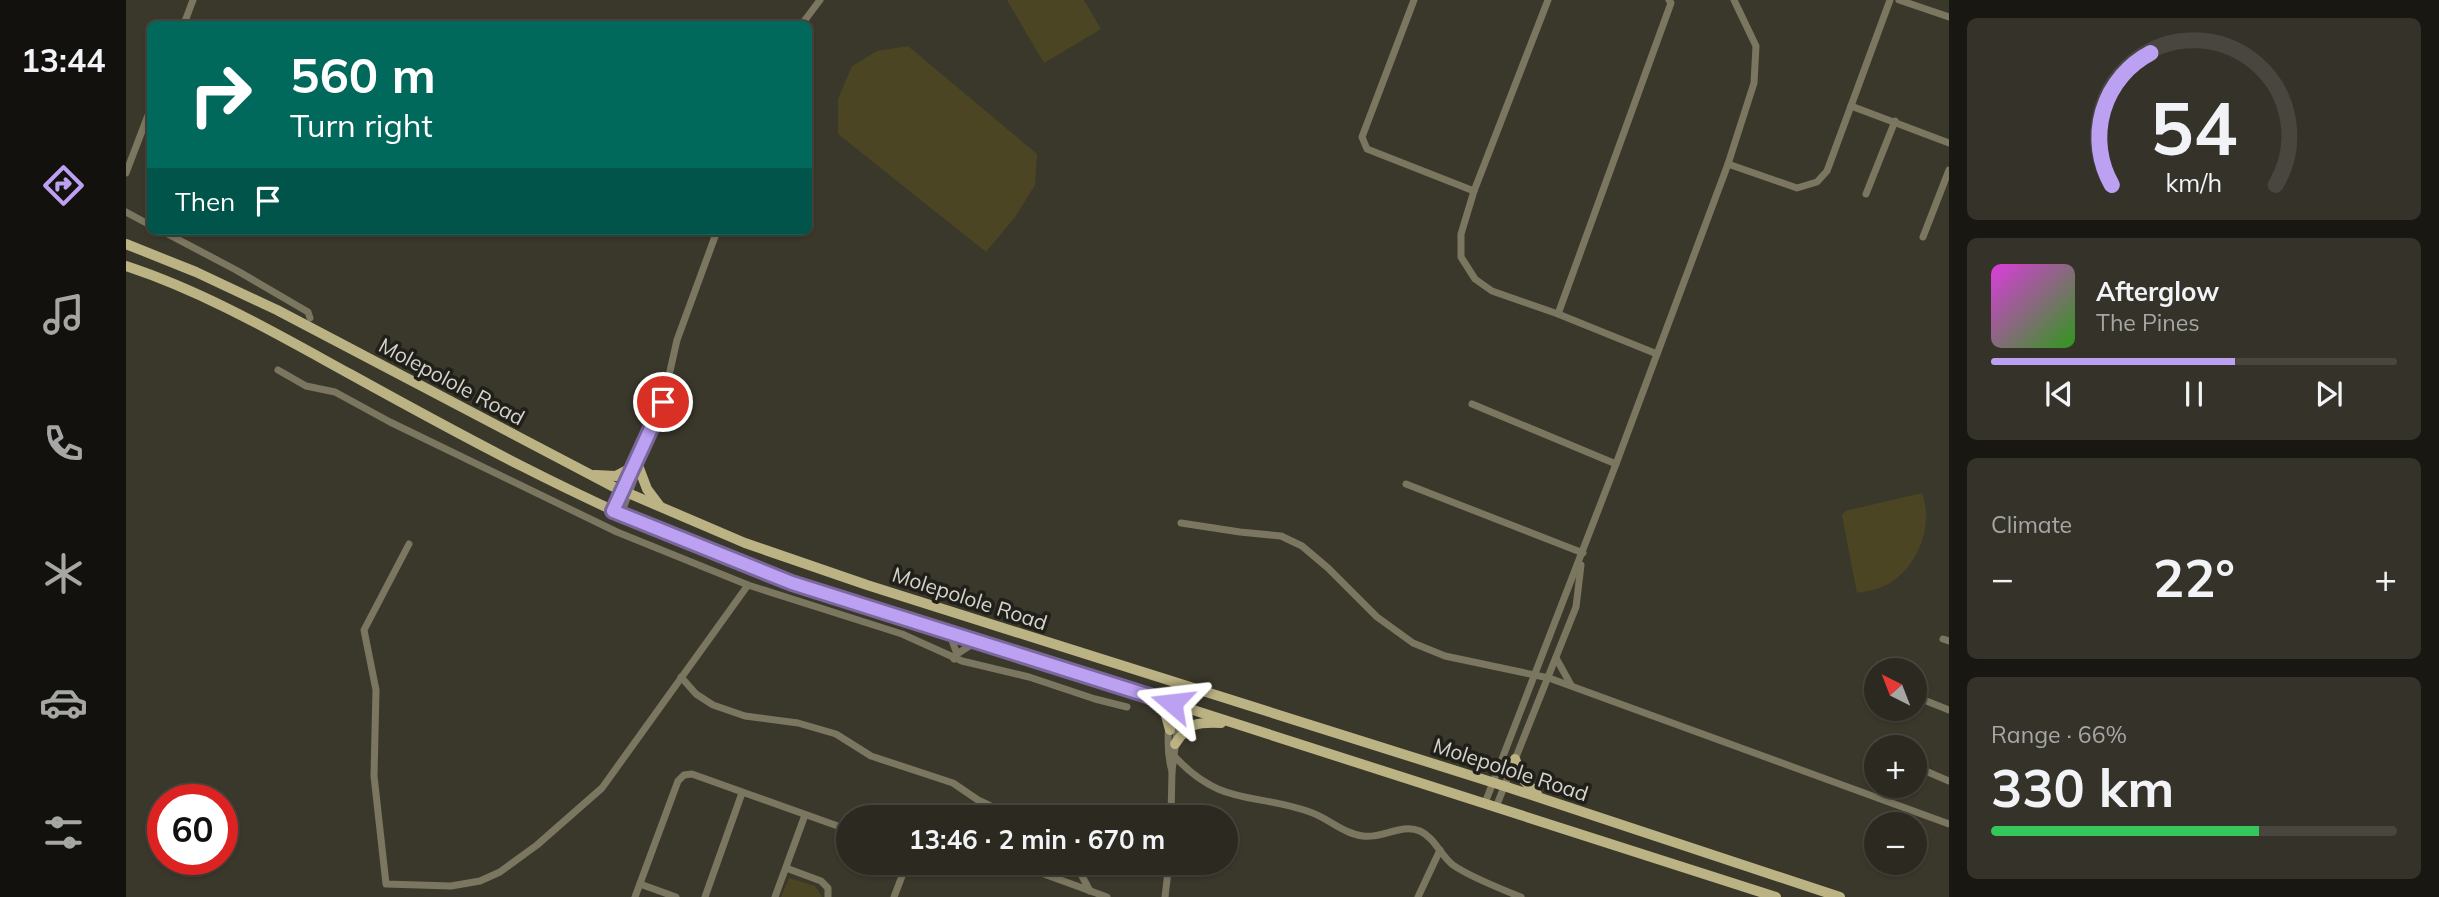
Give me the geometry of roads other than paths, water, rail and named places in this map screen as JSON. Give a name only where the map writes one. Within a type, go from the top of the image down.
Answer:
[{"type":"main road","name":"Molepolole Road","points":[[126,244],[196,272],[277,310],[589,475],[745,544],[1840,897]]},
{"type":"main road","name":"Molepolole Road","points":[[126,266],[185,288],[258,324],[497,453],[617,512],[792,583],[1554,823],[1776,897]]},
{"type":"main road","points":[[589,475],[616,476],[636,467],[647,489],[662,509]]},
{"type":"main road","points":[[1147,695],[1165,712],[1170,730]]},
{"type":"main road","points":[[1175,744],[1191,725],[1234,724]]},
{"type":"main road","points":[[1515,759],[1526,785],[1542,799]]},
{"type":"street","points":[[185,21],[193,0]]},
{"type":"street","points":[[804,21],[820,0]]},
{"type":"street","points":[[1415,0],[1362,137],[1367,149],[1474,191]]},
{"type":"street","points":[[1548,0],[1474,191],[1461,234],[1461,257],[1475,279],[1492,291],[1657,354]]},
{"type":"street","points":[[1558,314],[1671,3],[1669,0]]},
{"type":"street","points":[[1491,805],[1509,744],[1728,164],[1754,83],[1756,46],[1734,0]]},
{"type":"street","points":[[1728,164],[1797,188],[1817,182],[1827,171],[1889,0]]},
{"type":"street","points":[[1899,0],[1949,17]]},
{"type":"street","points":[[1851,106],[1949,143]]},
{"type":"street","points":[[126,173],[147,118]]},
{"type":"street","points":[[1866,194],[1895,121]]},
{"type":"street","points":[[1923,237],[1949,170]]},
{"type":"street","points":[[126,212],[147,223]]},
{"type":"street","points":[[170,235],[308,312],[310,317]]},
{"type":"street","points":[[617,512],[663,402],[677,340],[716,235]]},
{"type":"street","points":[[278,370],[306,387],[335,392],[390,422],[617,532],[748,585],[902,634],[956,656],[1127,707]]},
{"type":"street","points":[[1472,404],[1616,464]]},
{"type":"street","points":[[1406,484],[1583,553]]},
{"type":"street","points":[[1181,523],[1240,533],[1281,536],[1302,546],[1377,617],[1413,643],[1445,656],[1549,678],[1949,824]]},
{"type":"street","points":[[409,544],[364,630],[376,690],[374,776],[386,884],[450,886],[480,881],[500,872],[537,845],[602,788],[748,585]]},
{"type":"street","points":[[1499,785],[1515,759],[1576,607],[1583,553]]},
{"type":"street","points":[[949,632],[956,656]]},
{"type":"street","points":[[956,656],[977,641]]},
{"type":"street","points":[[1556,658],[1572,686]]},
{"type":"street","points":[[681,677],[696,694],[713,705],[745,716],[798,723],[836,734],[871,755],[953,783],[989,805]]},
{"type":"street","points":[[1172,771],[1169,761],[1170,730],[1179,684]]},
{"type":"street","points":[[1927,701],[1949,710]]},
{"type":"street","points":[[1171,805],[1175,704]]},
{"type":"street","points":[[1509,744],[1519,747]]},
{"type":"street","points":[[1175,757],[1197,779],[1227,793],[1303,810],[1360,836],[1379,836],[1405,829],[1418,830],[1430,838],[1457,867],[1521,897]]},
{"type":"street","points":[[1927,771],[1949,780]]},
{"type":"street","points":[[635,897],[678,781],[684,775],[692,774],[836,826]]},
{"type":"street","points":[[705,897],[742,793]]},
{"type":"street","points":[[775,897],[805,815]]},
{"type":"street","points":[[1419,897],[1440,850]]},
{"type":"street","points":[[786,868],[821,881],[828,888],[828,897]]},
{"type":"street","points":[[894,897],[902,875]]},
{"type":"street","points":[[1046,875],[1107,897]]},
{"type":"street","points":[[1081,875],[1090,891]]},
{"type":"street","points":[[1165,897],[1168,875]]},
{"type":"street","points":[[640,884],[676,897]]},
{"type":"street","points":[[1073,897],[1077,887]]}]
